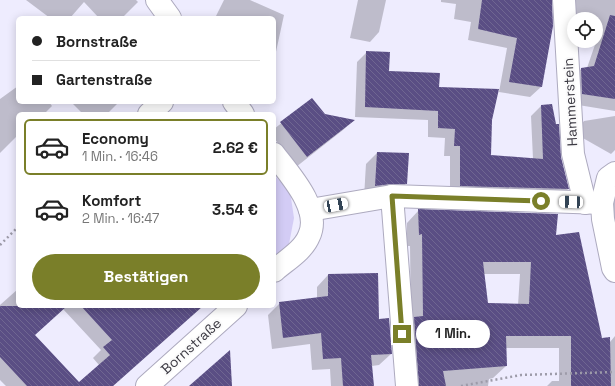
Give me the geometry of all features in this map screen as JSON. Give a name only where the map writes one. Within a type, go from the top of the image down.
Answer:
[{"type":"street","points":[[157,0],[169,16]]},
{"type":"street","name":"Hammerstein","points":[[564,0],[574,154],[593,203]]},
{"type":"street","points":[[151,112],[160,104]]},
{"type":"street","points":[[276,157],[301,190],[310,210],[312,225],[309,236],[302,247],[276,269]]},
{"type":"street","points":[[593,203],[608,178],[615,173]]},
{"type":"street","points":[[310,210],[392,196],[593,203]]},
{"type":"street","points":[[392,196],[407,386]]},
{"type":"street","points":[[593,203],[603,219],[613,268],[615,271]]},
{"type":"street","name":"Bornstraße","points":[[147,386],[234,308]]},
{"type":"path","points":[[0,245],[16,229]]},
{"type":"path","points":[[461,386],[521,375],[615,372]]},
{"type":"shaded area","points":[[276,177],[290,191],[294,218],[289,244],[276,256]]},
{"type":"building","points":[[482,0],[552,0],[553,26],[542,87],[509,82],[517,38],[478,29]]},
{"type":"building","points":[[610,15],[615,16],[615,99],[582,94],[581,68],[594,66],[600,48],[603,48],[603,37]]},
{"type":"building","points":[[366,51],[390,52],[389,71],[440,73],[439,87],[499,89],[492,120],[491,155],[543,159],[541,105],[552,104],[556,124],[559,124],[561,157],[569,189],[460,186],[460,146],[454,146],[455,129],[438,128],[438,111],[365,107]]},
{"type":"building","points":[[312,98],[325,114],[355,120],[307,157],[280,122]]},
{"type":"building","points":[[377,152],[409,153],[407,184],[375,186]]},
{"type":"building","points":[[418,209],[558,214],[556,235],[579,232],[602,338],[610,337],[611,386],[571,386],[571,336],[506,336],[507,366],[443,371],[446,386],[419,386],[414,317],[423,316],[422,234],[419,235]],"holes":[[[483,262],[531,262],[529,304],[488,303]]]},
{"type":"building","points":[[378,273],[379,319],[389,318],[392,354],[371,355],[374,386],[343,386],[341,358],[323,359],[321,333],[283,338],[279,302],[328,296],[328,274]]},
{"type":"building","points":[[0,306],[16,306],[16,308],[65,308],[35,335],[79,382],[110,355],[103,347],[112,340],[83,308],[201,308],[113,386],[27,386],[0,357]]},
{"type":"building","points":[[230,350],[232,386],[189,386]]},
{"type":"route","points":[[402,334],[392,196],[428,196],[541,201]]}]
